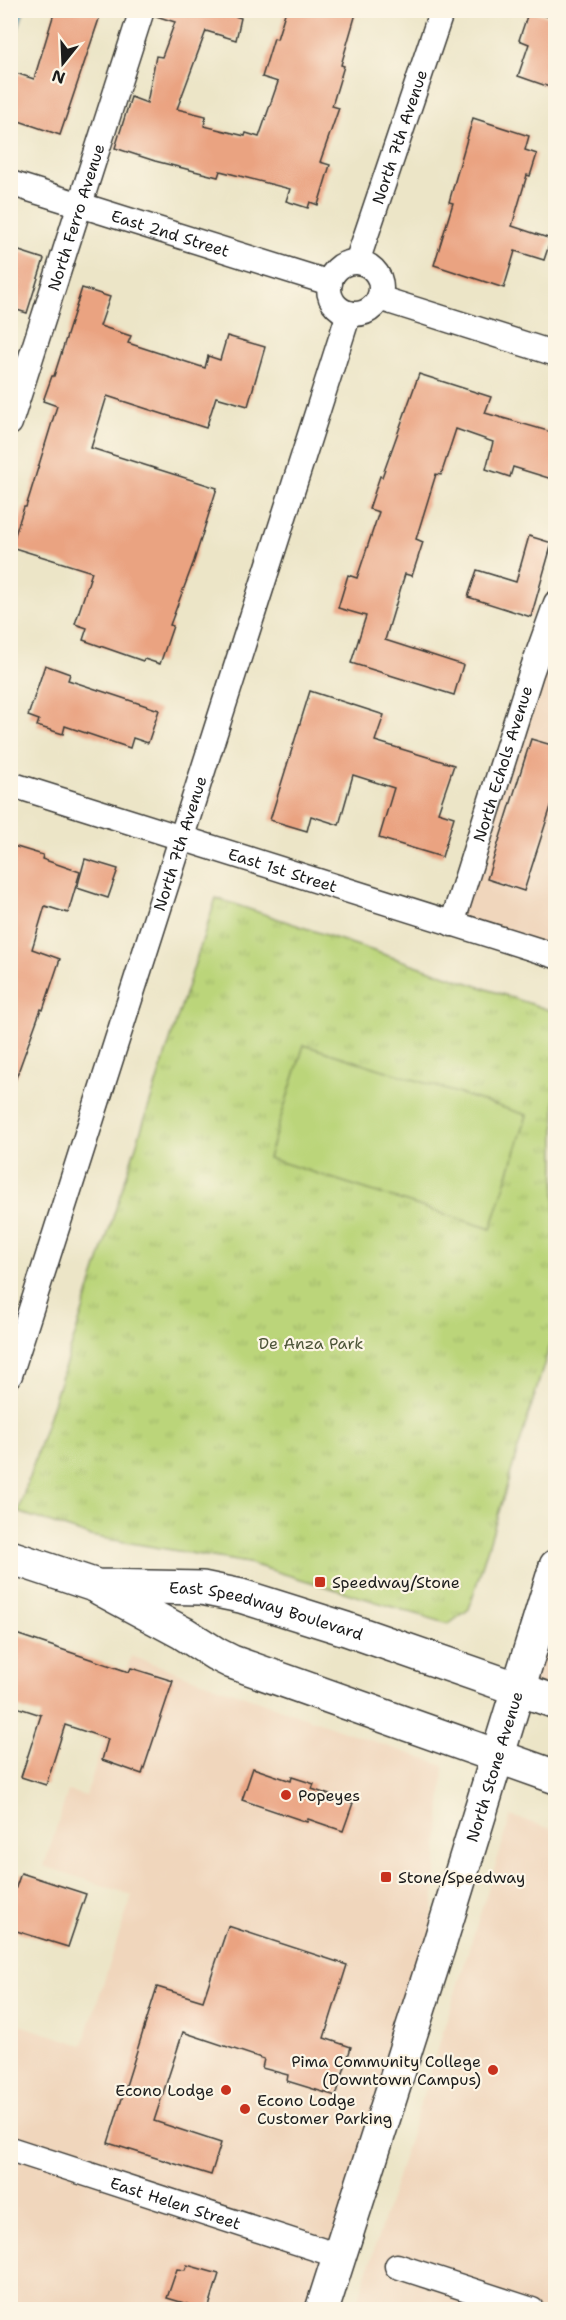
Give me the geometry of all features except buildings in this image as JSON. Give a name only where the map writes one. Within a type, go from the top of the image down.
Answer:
[{"type":"main road","name":"East Speedway Boulevard","points":[[10,1557],[97,1586],[216,1590],[271,1605],[555,1702]]},
{"type":"main road","name":"North Stone Avenue","points":[[322,2310],[555,1566]]},
{"type":"main road","points":[[97,1586],[232,1662],[555,1777]]},
{"type":"street","name":"North Ferro Avenue","points":[[10,423],[142,10]]},
{"type":"street","name":"North 7th Avenue","points":[[357,262],[442,10]]},
{"type":"street","name":"East 2nd Street","points":[[10,183],[330,283]]},
{"type":"street","points":[[357,262],[375,272],[381,289],[379,298],[370,309],[362,313],[349,313],[338,308],[333,301],[330,283],[334,273],[341,267],[357,262]]},
{"type":"street","points":[[379,298],[555,354]]},
{"type":"street","name":"North 7th Avenue","points":[[10,1375],[349,313]]},
{"type":"street","name":"North Echols Avenue","points":[[452,924],[555,603]]},
{"type":"street","name":"East 1st Street","points":[[10,783],[555,956]]},
{"type":"street","name":"East Helen Street","points":[[10,2149],[339,2256]]},
{"type":"street","points":[[397,2266],[532,2310]]},
{"type":"shaded area","points":[[555,603],[555,956],[452,924]]},
{"type":"shaded area","points":[[555,1566],[555,1691],[516,1689]]},
{"type":"shaded area","points":[[131,1656],[444,1766],[428,1978],[322,2309],[11,2309],[10,2022],[83,2045],[132,1895],[44,1866],[68,1791],[86,1796]]},
{"type":"shaded area","name":"Pima Community College (Downtown Campus)","points":[[511,1816],[555,1830],[555,2309],[355,2310]]},
{"type":"green space","name":"De Anza Park","points":[[216,898],[555,1012],[555,1329],[469,1609],[449,1624],[248,1563],[90,1536],[18,1512]]},
{"type":"green space","points":[[304,1045],[527,1115],[491,1229],[268,1158]]},
{"type":"water","points":[[10,11],[24,11],[12,48],[10,47]]},
{"type":"place","name":"Speedway/Stone","points":[[320,1582]]},
{"type":"place","name":"Popeyes","points":[[286,1795]]},
{"type":"place","name":"Stone/Speedway","points":[[386,1877]]},
{"type":"place","name":"Pima Community College (Downtown Campus)","points":[[493,2070]]},
{"type":"place","name":"Econo Lodge","points":[[226,2090]]},
{"type":"place","name":"Econo Lodge Customer Parking","points":[[245,2109]]}]
